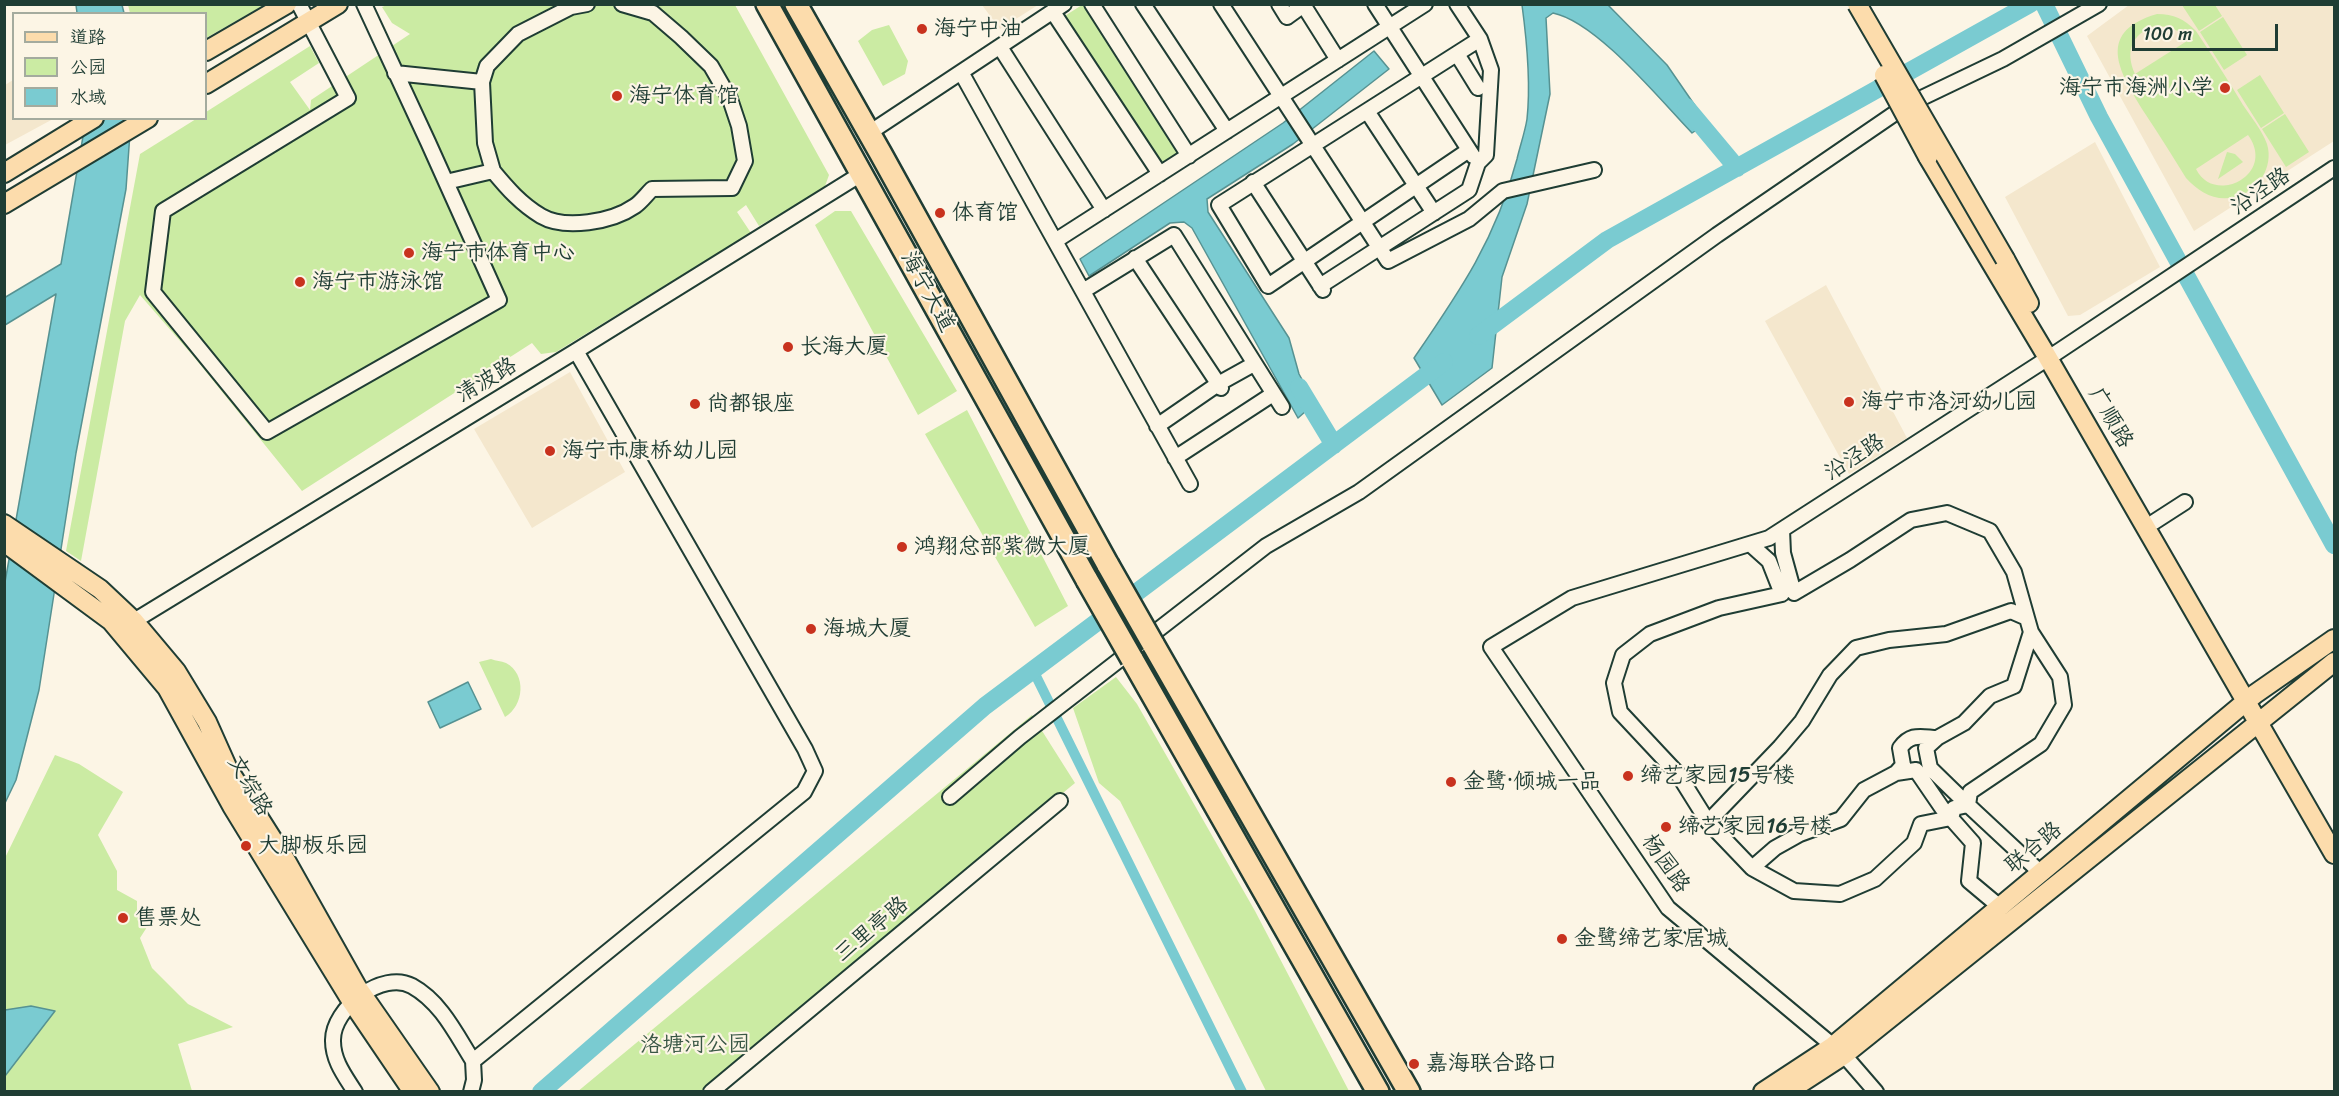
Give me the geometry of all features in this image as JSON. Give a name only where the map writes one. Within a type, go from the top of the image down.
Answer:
[{"type":"highway","name":"海宁大道","points":[[767,4],[1087,580],[1378,1092]]},
{"type":"highway","name":"海宁大道","points":[[796,4],[1108,565],[1409,1092]]},
{"type":"main road","points":[[207,50],[287,4]]},
{"type":"main road","points":[[207,83],[338,4]]},
{"type":"main road","name":"广顺路","points":[[1846,4],[1928,157],[2154,522],[2250,698]]},
{"type":"main road","name":"广顺路","points":[[1857,4],[2005,260],[2052,356],[2262,719],[2334,854]]},
{"type":"main road","points":[[4,173],[91,120]]},
{"type":"main road","points":[[4,204],[146,120]]},
{"type":"main road","points":[[8,532],[100,589],[134,621],[176,671],[207,722],[228,769],[285,859],[357,998],[385,1037],[430,1092]]},
{"type":"main road","name":"文综路","points":[[8,532],[111,621],[167,688],[232,806],[357,998]]},
{"type":"main road","name":"联合路","points":[[1763,1092],[1838,1050],[2000,907],[2250,698],[2334,639]]},
{"type":"main road","points":[[1787,1092],[2334,662]]},
{"type":"main road","name":"广顺路","points":[[2262,719],[2334,831]]},
{"type":"main road","points":[[385,1037],[413,1092]]},
{"type":"street","points":[[298,4],[348,98],[163,211],[153,292],[267,432],[499,300],[364,4]]},
{"type":"street","points":[[587,4],[571,7],[518,34],[487,66],[482,82],[485,143],[493,171],[517,198],[542,217],[568,224],[606,219],[635,206],[652,189],[732,188],[745,161],[739,126],[730,99],[711,66],[653,13],[622,4]]},
{"type":"street","points":[[1092,4],[1188,156]]},
{"type":"street","points":[[1143,4],[1227,131]]},
{"type":"street","points":[[1221,4],[1388,261],[1469,219],[1503,191],[1594,170]]},
{"type":"street","points":[[1279,4],[1287,16],[1304,5],[1338,60]]},
{"type":"street","points":[[1375,4],[1478,163]]},
{"type":"street","points":[[1055,241],[1227,131],[1284,101],[1338,60],[1425,4]]},
{"type":"street","points":[[1253,182],[1322,288],[1469,190],[1478,163],[1486,155],[1491,70],[1480,39],[1457,4]]},
{"type":"street","points":[[950,797],[1036,724],[1266,546],[1359,492],[1726,228],[1907,105],[2025,47],[2084,15],[2099,4]]},
{"type":"street","points":[[869,133],[1059,8],[1160,174]]},
{"type":"street","points":[[1469,150],[1268,286],[1219,205],[1480,39]]},
{"type":"street","points":[[1000,47],[1104,210]]},
{"type":"street","points":[[1457,54],[1478,88]]},
{"type":"street","points":[[961,72],[1190,484]]},
{"type":"street","points":[[395,73],[482,82]]},
{"type":"street","points":[[1367,111],[1434,213]]},
{"type":"street","name":"沿泾路","points":[[1491,647],[1572,598],[1769,538],[2052,356],[2334,168]]},
{"type":"street","points":[[446,182],[493,171]]},
{"type":"street","name":"清波路","points":[[134,621],[861,174]]},
{"type":"street","points":[[1083,291],[1174,235],[1282,407]]},
{"type":"street","points":[[1136,258],[1219,386]]},
{"type":"street","points":[[473,1061],[804,792],[815,771],[805,748],[576,351]]},
{"type":"street","points":[[1157,426],[1254,364]]},
{"type":"street","points":[[1175,458],[1274,394]]},
{"type":"street","points":[[2154,522],[2185,502]]},
{"type":"street","points":[[1782,530],[1783,554],[1794,593],[1911,520],[1947,513],[1990,531],[2014,572],[2031,632],[2060,677],[2064,705],[2041,744],[1970,792],[1968,805]]},
{"type":"street","points":[[1750,544],[1769,561],[1782,594],[1719,608],[1650,634],[1623,655],[1614,683],[1620,712],[1678,774],[1708,822],[1752,868],[1794,891],[1840,894],[1875,879],[1914,843],[1921,824],[1951,818]]},
{"type":"street","points":[[1708,822],[1780,747],[1802,721],[1830,675],[1856,648],[1889,640],[1946,634],[2011,611],[2027,618]]},
{"type":"street","points":[[2031,632],[2014,686],[1990,696],[1964,723],[1937,738],[1926,748],[1930,768],[2041,873]]},
{"type":"street","name":"杨园路","points":[[1491,647],[1668,908],[1838,1050],[1876,1092]]},
{"type":"street","points":[[1896,773],[1903,765],[1900,748],[1906,740],[1919,736],[1937,738]]},
{"type":"street","points":[[1752,868],[1775,848],[1800,834],[1841,819],[1864,790],[1896,773],[1916,770],[1951,818],[1973,843],[1969,881],[2000,907]]},
{"type":"street","name":"三里亭路","points":[[711,1092],[1060,801]]},
{"type":"street","points":[[1951,818],[1954,808],[1968,805]]},
{"type":"street","points":[[355,1092],[342,1073],[335,1056],[332,1040],[336,1021],[357,998],[376,986],[389,983],[410,984],[427,995],[443,1013],[473,1061],[474,1080],[471,1092]]},
{"type":"shaded area","points":[[982,5],[1038,5],[1000,29]]},
{"type":"shaded area","name":"海宁市海洲小学","points":[[2129,5],[2334,5],[2334,141],[2194,231],[2087,36]]},
{"type":"shaded area","points":[[12,81],[12,120],[51,120],[5,145],[5,85]]},
{"type":"shaded area","points":[[2095,142],[2160,267],[2080,315],[2068,316],[2005,197]]},
{"type":"shaded area","name":"海宁市洛河幼儿园","points":[[1826,285],[1907,438],[1849,474],[1765,321]]},
{"type":"shaded area","name":"海宁市康桥幼儿园","points":[[570,372],[625,472],[532,528],[474,429]]},
{"type":"green space","points":[[128,4],[264,5],[207,37],[207,12],[130,12]]},
{"type":"green space","name":"海宁市体育中心","points":[[387,5],[735,5],[829,175],[824,189],[759,226],[746,205],[737,212],[751,233],[556,352],[541,354],[532,343],[302,491],[194,357],[140,295],[125,321],[81,561],[66,551],[140,154],[194,120],[207,120],[207,111],[310,46],[319,63],[290,82],[310,110],[311,100],[410,34],[392,23],[382,7]]},
{"type":"green space","points":[[1082,5],[1088,5],[1184,154],[1161,168],[1063,17]]},
{"type":"green space","points":[[2182,5],[2215,5],[2222,16],[2199,31]]},
{"type":"green space","points":[[2157,14],[2169,15],[2183,20],[2196,31],[2267,144],[2269,153],[2266,170],[2251,190],[2235,197],[2214,197],[2196,188],[2186,178],[2128,85],[2122,71],[2118,57],[2119,44],[2124,32],[2137,22]],"holes":[[[2155,26],[2174,29],[2187,41],[2135,74],[2131,58],[2132,45],[2140,34]],[[2248,135],[2255,149],[2255,162],[2249,173],[2240,181],[2228,185],[2216,185],[2205,180],[2196,169]]]},
{"type":"green space","points":[[2223,17],[2247,55],[2224,70],[2200,32]]},
{"type":"green space","points":[[889,25],[908,61],[905,74],[883,86],[858,41],[872,30]]},
{"type":"green space","points":[[2260,75],[2284,113],[2261,128],[2237,90]]},
{"type":"green space","points":[[2285,114],[2309,152],[2286,167],[2262,129]]},
{"type":"green space","points":[[2227,152],[2235,154],[2243,162],[2218,179]]},
{"type":"green space","points":[[835,211],[851,211],[957,391],[918,415],[815,225]]},
{"type":"green space","points":[[967,410],[1068,606],[1035,627],[925,434]]},
{"type":"green space","points":[[491,659],[506,663],[513,668],[520,682],[516,705],[505,717],[479,662]]},
{"type":"green space","points":[[1116,677],[1137,704],[1255,911],[1349,1091],[1266,1091],[1120,801],[1099,783],[1073,708]]},
{"type":"green space","name":"洛塘河公园","points":[[1032,715],[1075,783],[702,1091],[577,1092]]},
{"type":"green space","points":[[55,755],[79,764],[123,792],[98,835],[117,871],[117,890],[137,901],[137,913],[147,927],[140,938],[152,968],[188,1004],[233,1027],[178,1044],[192,1091],[5,1091],[4,860]]},
{"type":"water","points":[[76,5],[122,5],[124,12],[77,12]]},
{"type":"water","points":[[1522,5],[1608,5],[1667,65],[1707,123],[1692,133],[1627,64],[1589,31],[1570,19],[1553,13],[1546,18],[1550,94],[1527,204],[1502,277],[1492,368],[1442,405],[1414,358],[1447,310],[1475,263],[1499,214],[1508,188],[1527,119],[1528,62]]},
{"type":"water","points":[[1374,51],[1389,69],[1293,144],[1207,199],[1208,212],[1289,338],[1299,374],[1315,403],[1298,418],[1192,228],[1184,222],[1170,223],[1089,276],[1080,259],[1283,123]]},
{"type":"water","points":[[86,120],[131,120],[126,189],[76,453],[39,690],[16,780],[5,803],[5,582],[56,294],[5,325],[4,298],[61,264]]},
{"type":"water","points":[[468,682],[481,709],[440,728],[428,702]]},
{"type":"water","points":[[31,1006],[55,1011],[5,1076],[5,1010]]},
{"type":"waterway","points":[[1478,336],[1607,240],[2030,4]]},
{"type":"waterway","points":[[2044,4],[2099,117],[2334,545]]},
{"type":"waterway","points":[[1686,107],[1737,168]]},
{"type":"waterway","points":[[541,1092],[985,706],[1444,362]]},
{"type":"waterway","points":[[1299,387],[1334,445]]},
{"type":"waterway","points":[[1033,670],[1242,1092]]},
{"type":"place","name":"海宁中油","points":[[922,29]]},
{"type":"place","name":"海宁市海洲小学","points":[[2225,88]]},
{"type":"place","name":"海宁体育馆","points":[[617,96]]},
{"type":"place","name":"体育馆","points":[[940,213]]},
{"type":"place","name":"海宁市体育中心","points":[[409,253]]},
{"type":"place","name":"海宁市游泳馆","points":[[300,282]]},
{"type":"place","name":"长海大厦","points":[[788,347]]},
{"type":"place","name":"海宁市洛河幼儿园","points":[[1849,402]]},
{"type":"place","name":"尚都银座","points":[[695,404]]},
{"type":"place","name":"海宁市康桥幼儿园","points":[[550,451]]},
{"type":"place","name":"鸿翔总部紫微大厦","points":[[902,547]]},
{"type":"place","name":"海城大厦","points":[[811,629]]},
{"type":"place","name":"缔艺家园15号楼","points":[[1628,776]]},
{"type":"place","name":"金鹭·倾城一品","points":[[1451,782]]},
{"type":"place","name":"缔艺家园16号楼","points":[[1666,827]]},
{"type":"place","name":"大脚板乐园","points":[[246,846]]},
{"type":"place","name":"售票处","points":[[123,918]]},
{"type":"place","name":"金鹭缔艺家居城","points":[[1562,939]]},
{"type":"place","name":"嘉海联合路口","points":[[1414,1064]]}]
